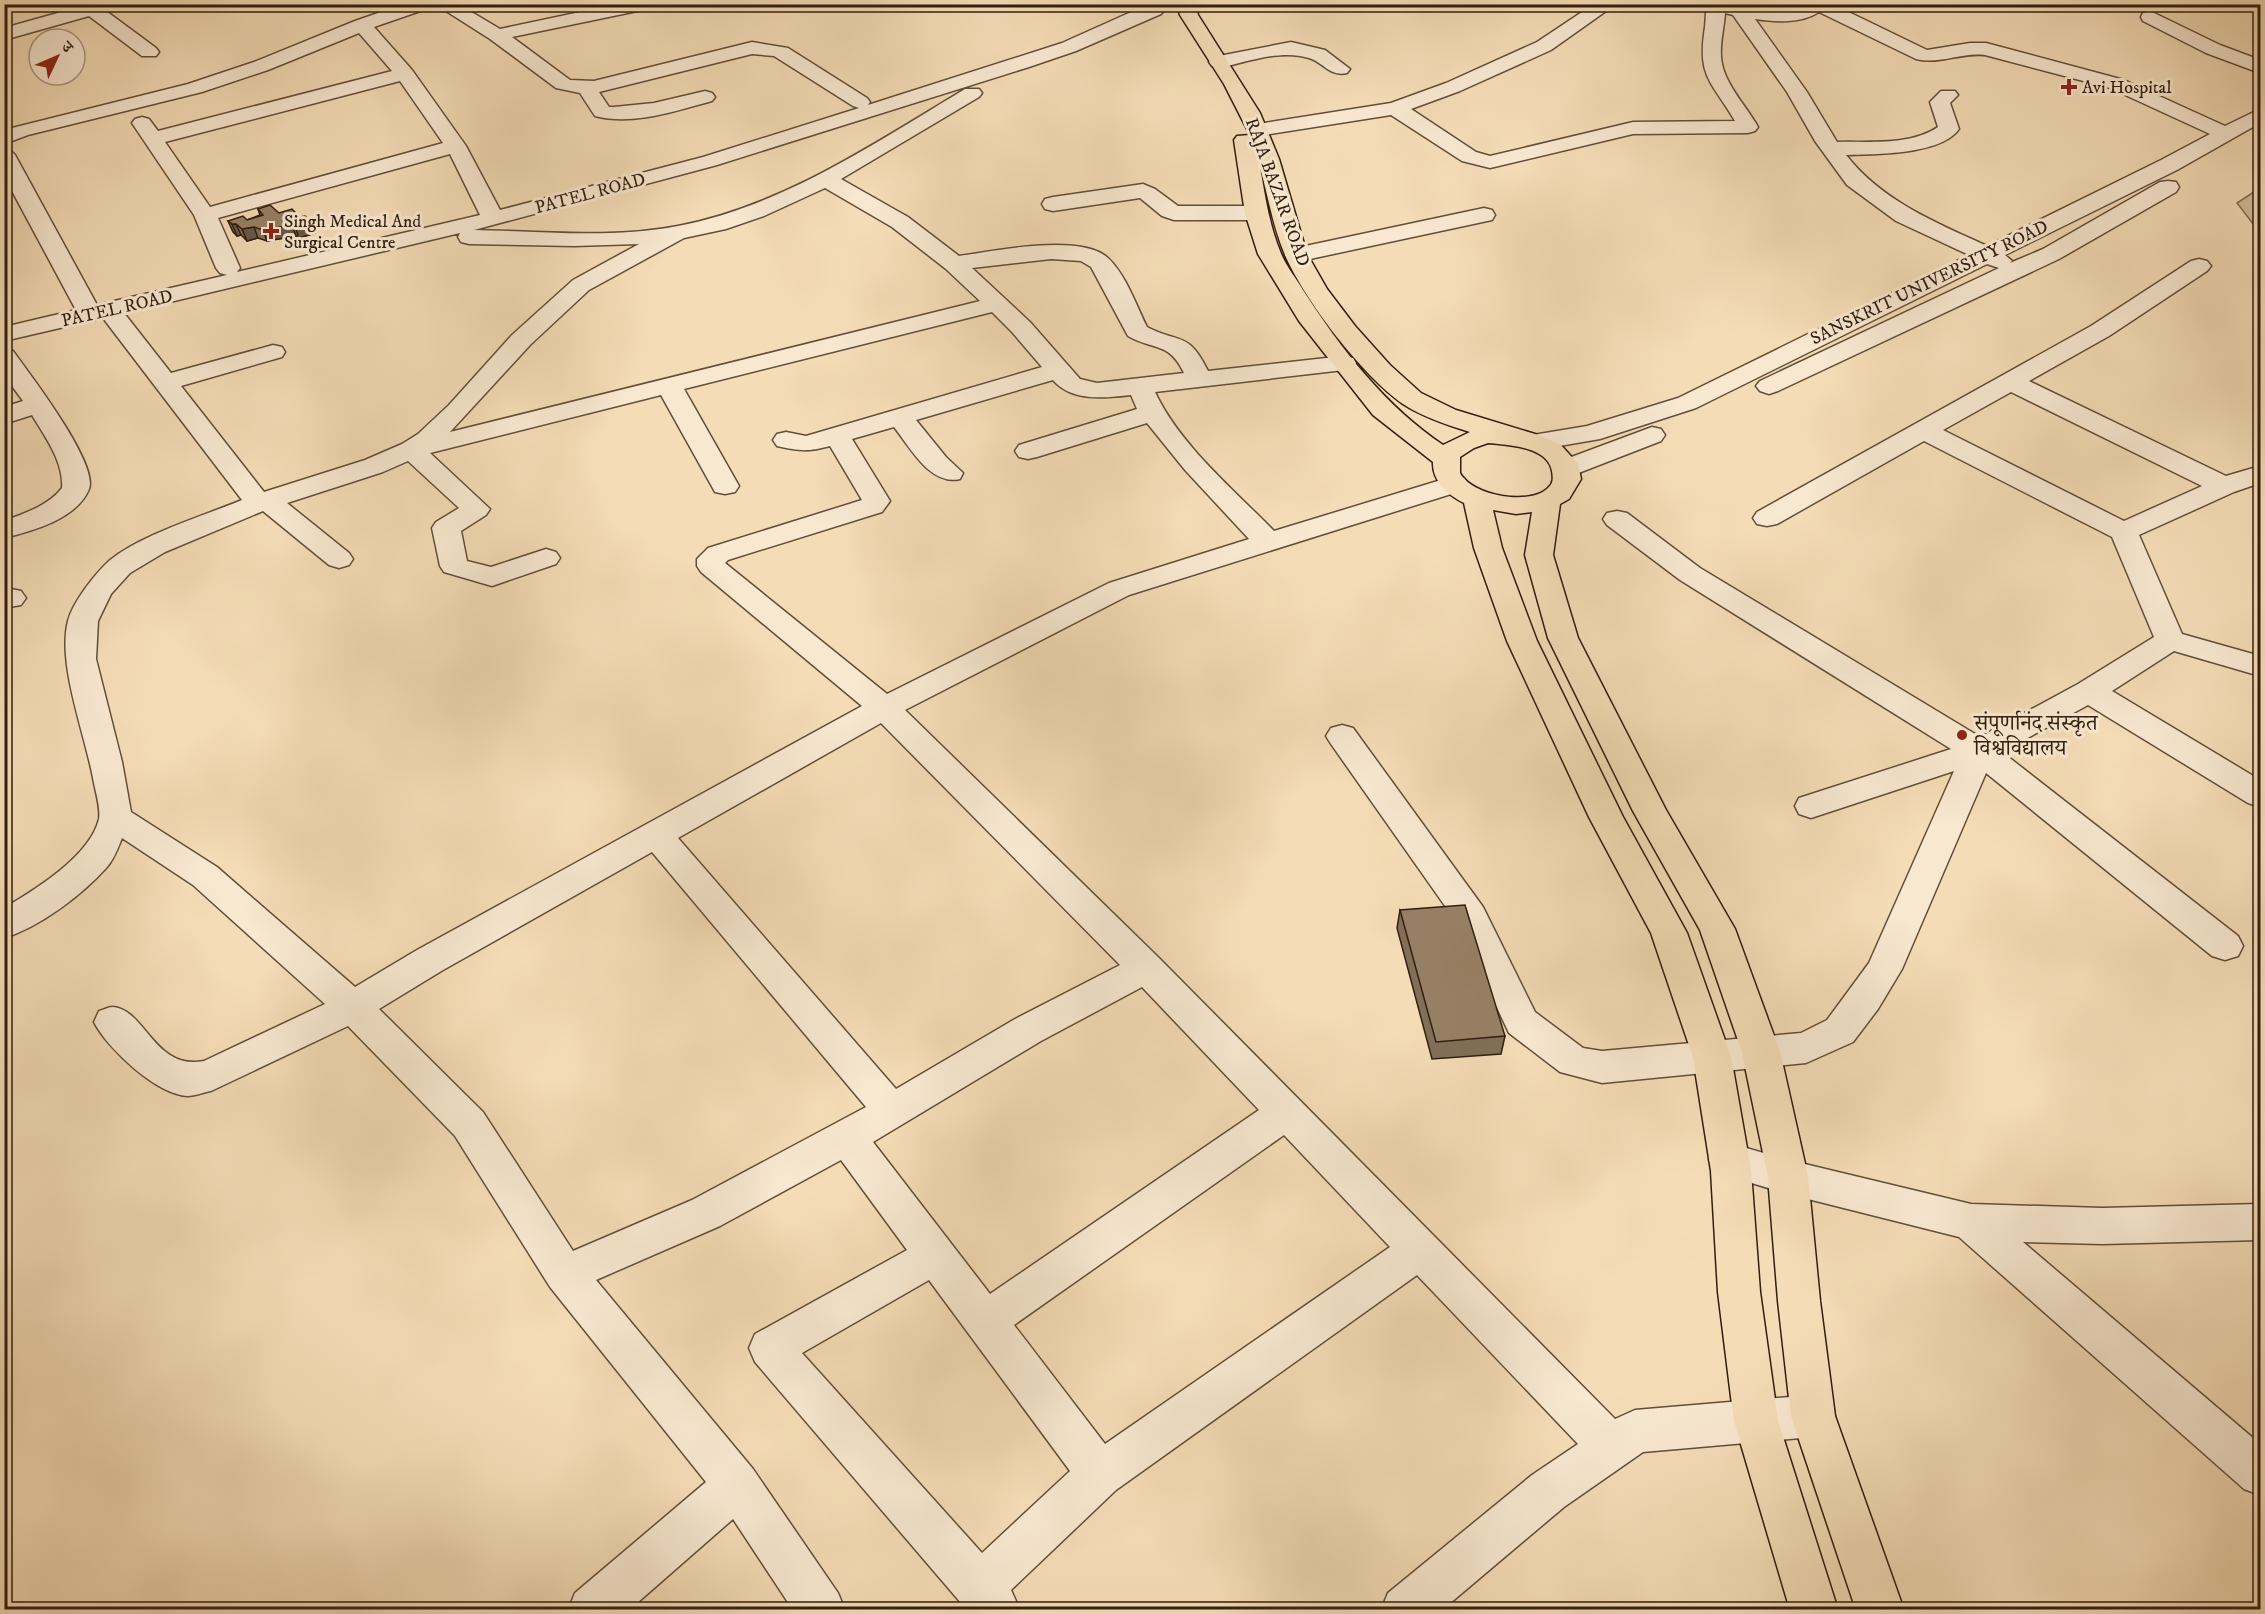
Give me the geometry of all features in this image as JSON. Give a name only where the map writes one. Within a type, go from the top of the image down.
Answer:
[{"type":"main road","name":"RAJA BAZAR ROAD","points":[[1186,4],[1189,15],[1240,93],[1258,130],[1296,255],[1324,303],[1359,344],[1412,398],[1441,414],[1536,442],[1561,458],[1567,468]]},
{"type":"main road","name":"RAJA BAZAR ROAD","points":[[1157,6],[1204,62],[1244,140],[1256,213],[1269,254],[1311,321],[1382,410],[1417,439],[1459,480]]},
{"type":"main road","points":[[1510,435],[1488,435],[1469,440],[1454,448],[1459,480],[1488,548],[1522,640],[1606,816],[1669,933],[1712,1057],[1729,1160],[1739,1292],[1756,1421],[1814,1610]]},
{"type":"main road","points":[[1459,480],[1513,506],[1531,505],[1559,495],[1567,486],[1569,477],[1567,468]]},
{"type":"main road","points":[[1547,501],[1539,555],[1563,638],[1650,811],[1717,929],[1761,1052],[1788,1177],[1799,1301],[1813,1416],[1880,1610]]},
{"type":"main road","points":[[1509,604],[1552,602]]},
{"type":"street","points":[[4,34],[112,4]]},
{"type":"street","points":[[4,138],[21,131],[130,106],[261,66],[362,25],[423,4]]},
{"type":"street","points":[[444,4],[497,35],[563,84],[573,87],[587,88],[647,75],[738,51],[768,49],[781,52],[860,102]]},
{"type":"street","points":[[497,35],[647,4]]},
{"type":"street","name":"PATEL ROAD","points":[[4,320],[94,308],[413,238],[489,212],[860,102],[1053,40],[1132,4]]},
{"type":"street","points":[[1258,130],[1395,108],[1453,87],[1544,45],[1607,4]]},
{"type":"street","points":[[1709,6],[1787,15],[1813,10],[1818,5],[1923,55],[1936,57],[1980,48],[2125,87],[2234,142]]},
{"type":"street","name":"PATEL ROAD","points":[[4,334],[228,268],[489,212],[710,160],[1069,47],[1157,6]]},
{"type":"street","points":[[1395,108],[1469,157],[1490,162],[1633,128],[1748,127],[1713,65],[1712,37],[1716,15],[1709,6]]},
{"type":"street","points":[[93,10],[149,52]]},
{"type":"street","points":[[1739,10],[1797,92],[1831,149],[1855,180],[1904,216],[2015,269]]},
{"type":"street","points":[[2150,16],[2213,49],[2260,67]]},
{"type":"street","points":[[362,25],[405,74],[456,146],[489,212]]},
{"type":"street","points":[[1219,62],[1291,48],[1318,54],[1340,69]]},
{"type":"street","points":[[413,238],[615,239],[677,233],[726,222],[827,180],[1022,63]]},
{"type":"street","points":[[153,140],[405,74]]},
{"type":"street","points":[[587,88],[602,111],[612,114],[642,111],[705,98]]},
{"type":"street","points":[[1831,149],[1907,143],[1942,135],[1949,129],[1940,102],[1948,95]]},
{"type":"street","points":[[130,106],[205,215],[228,268]]},
{"type":"street","name":"SANSKRIT UNIVERSITY ROAD","points":[[1567,468],[1757,391],[2051,254],[2190,175],[2234,142],[2260,115]]},
{"type":"street","name":"SANSKRIT UNIVERSITY ROAD","points":[[1536,442],[1593,432],[1687,403],[1816,337],[2169,165],[2234,142]]},
{"type":"street","points":[[205,215],[456,146]]},
{"type":"street","points":[[4,155],[94,308],[166,382],[263,501],[339,559]]},
{"type":"street","points":[[827,180],[900,222],[954,264],[1021,327],[1071,385],[1097,391],[1344,363]]},
{"type":"street","points":[[1053,204],[1143,191],[1154,196],[1163,208],[1174,213],[1256,213]]},
{"type":"street","points":[[4,200],[27,194]]},
{"type":"street","points":[[1296,255],[1484,216]]},
{"type":"street","points":[[4,925],[54,895],[96,858],[116,818],[81,659],[83,621],[99,590],[120,567],[155,546],[263,501],[374,466],[411,450],[427,440],[521,340],[581,285],[677,233]]},
{"type":"street","points":[[954,264],[1054,252],[1088,255],[1101,264],[1137,331],[1182,348],[1199,379]]},
{"type":"street","points":[[1767,518],[2100,331],[2199,266]]},
{"type":"street","points":[[411,450],[996,304]]},
{"type":"street","points":[[166,382],[273,352]]},
{"type":"street","points":[[4,356],[60,439],[78,478],[76,489],[67,500],[51,510],[4,530]]},
{"type":"street","points":[[786,440],[807,444],[1057,371]]},
{"type":"street","points":[[2009,381],[2224,486]]},
{"type":"street","points":[[669,386],[725,486]]},
{"type":"street","points":[[1140,386],[1152,413],[1194,464],[1269,543]]},
{"type":"street","points":[[4,416],[37,405]]},
{"type":"street","points":[[1028,450],[1152,413]]},
{"type":"street","points":[[900,418],[937,463],[950,473]]},
{"type":"street","points":[[1925,431],[2124,532],[2170,640]]},
{"type":"street","points":[[1593,432],[1617,449]]},
{"type":"street","points":[[837,436],[873,494],[876,501],[872,506],[718,554],[711,559],[711,566],[884,708],[1146,968],[1612,1447]]},
{"type":"street","points":[[411,450],[476,509],[446,528],[454,566],[492,577],[546,558]]},
{"type":"street","points":[[2124,532],[2224,486],[2260,474]]},
{"type":"street","points":[[112,1022],[158,1068],[187,1080],[211,1075],[353,1007],[430,960],[884,708],[1119,589],[1269,543],[1459,480]]},
{"type":"street","points":[[1617,519],[1690,574],[1979,752],[2225,946]]},
{"type":"street","points":[[1811,806],[1979,752],[2089,692],[2170,640],[2260,666]]},
{"type":"street","points":[[2089,692],[2260,795]]},
{"type":"street","points":[[1342,736],[1470,916],[1522,1022],[1573,1061],[1602,1067],[1806,1048],[1840,1030],[1865,999],[1884,969],[1979,752]]},
{"type":"street","points":[[116,818],[205,876],[353,1007],[469,1124],[565,1274],[737,1485],[821,1610]]},
{"type":"street","points":[[656,836],[892,1111]]},
{"type":"street","points":[[565,1274],[706,1214],[847,1138],[1028,1030],[1146,968]]},
{"type":"street","points":[[985,1320],[1287,1112]]},
{"type":"street","points":[[847,1138],[1100,1474]]},
{"type":"street","points":[[1729,1160],[1788,1177],[1971,1222],[2102,1226],[2260,1222]]},
{"type":"street","points":[[1971,1222],[2260,1473]]},
{"type":"street","points":[[935,1255],[770,1348],[988,1598],[1100,1474],[1420,1249]]},
{"type":"street","points":[[1405,1610],[1548,1491],[1635,1431],[1813,1416]]},
{"type":"street","points":[[592,1610],[737,1485]]},
{"type":"shaded area","points":[[2260,188],[2260,233],[2237,203]]},
{"type":"building","points":[[270,205],[279,213],[292,209],[300,217],[305,216],[311,221],[295,227],[292,225],[263,230],[254,227],[242,229],[228,221],[243,216],[247,220],[263,215],[258,209]]},
{"type":"building","points":[[1465,905],[1505,1036],[1436,1042],[1400,910]]},
{"type":"place","name":"Avi Hospital","points":[[2069,87]]},
{"type":"place","name":"Singh Medical And Surgical Centre","points":[[271,231]]},
{"type":"place","name":"संपूर्णानंद संस्कृत विश्वविद्यालय","points":[[1962,735]]}]
